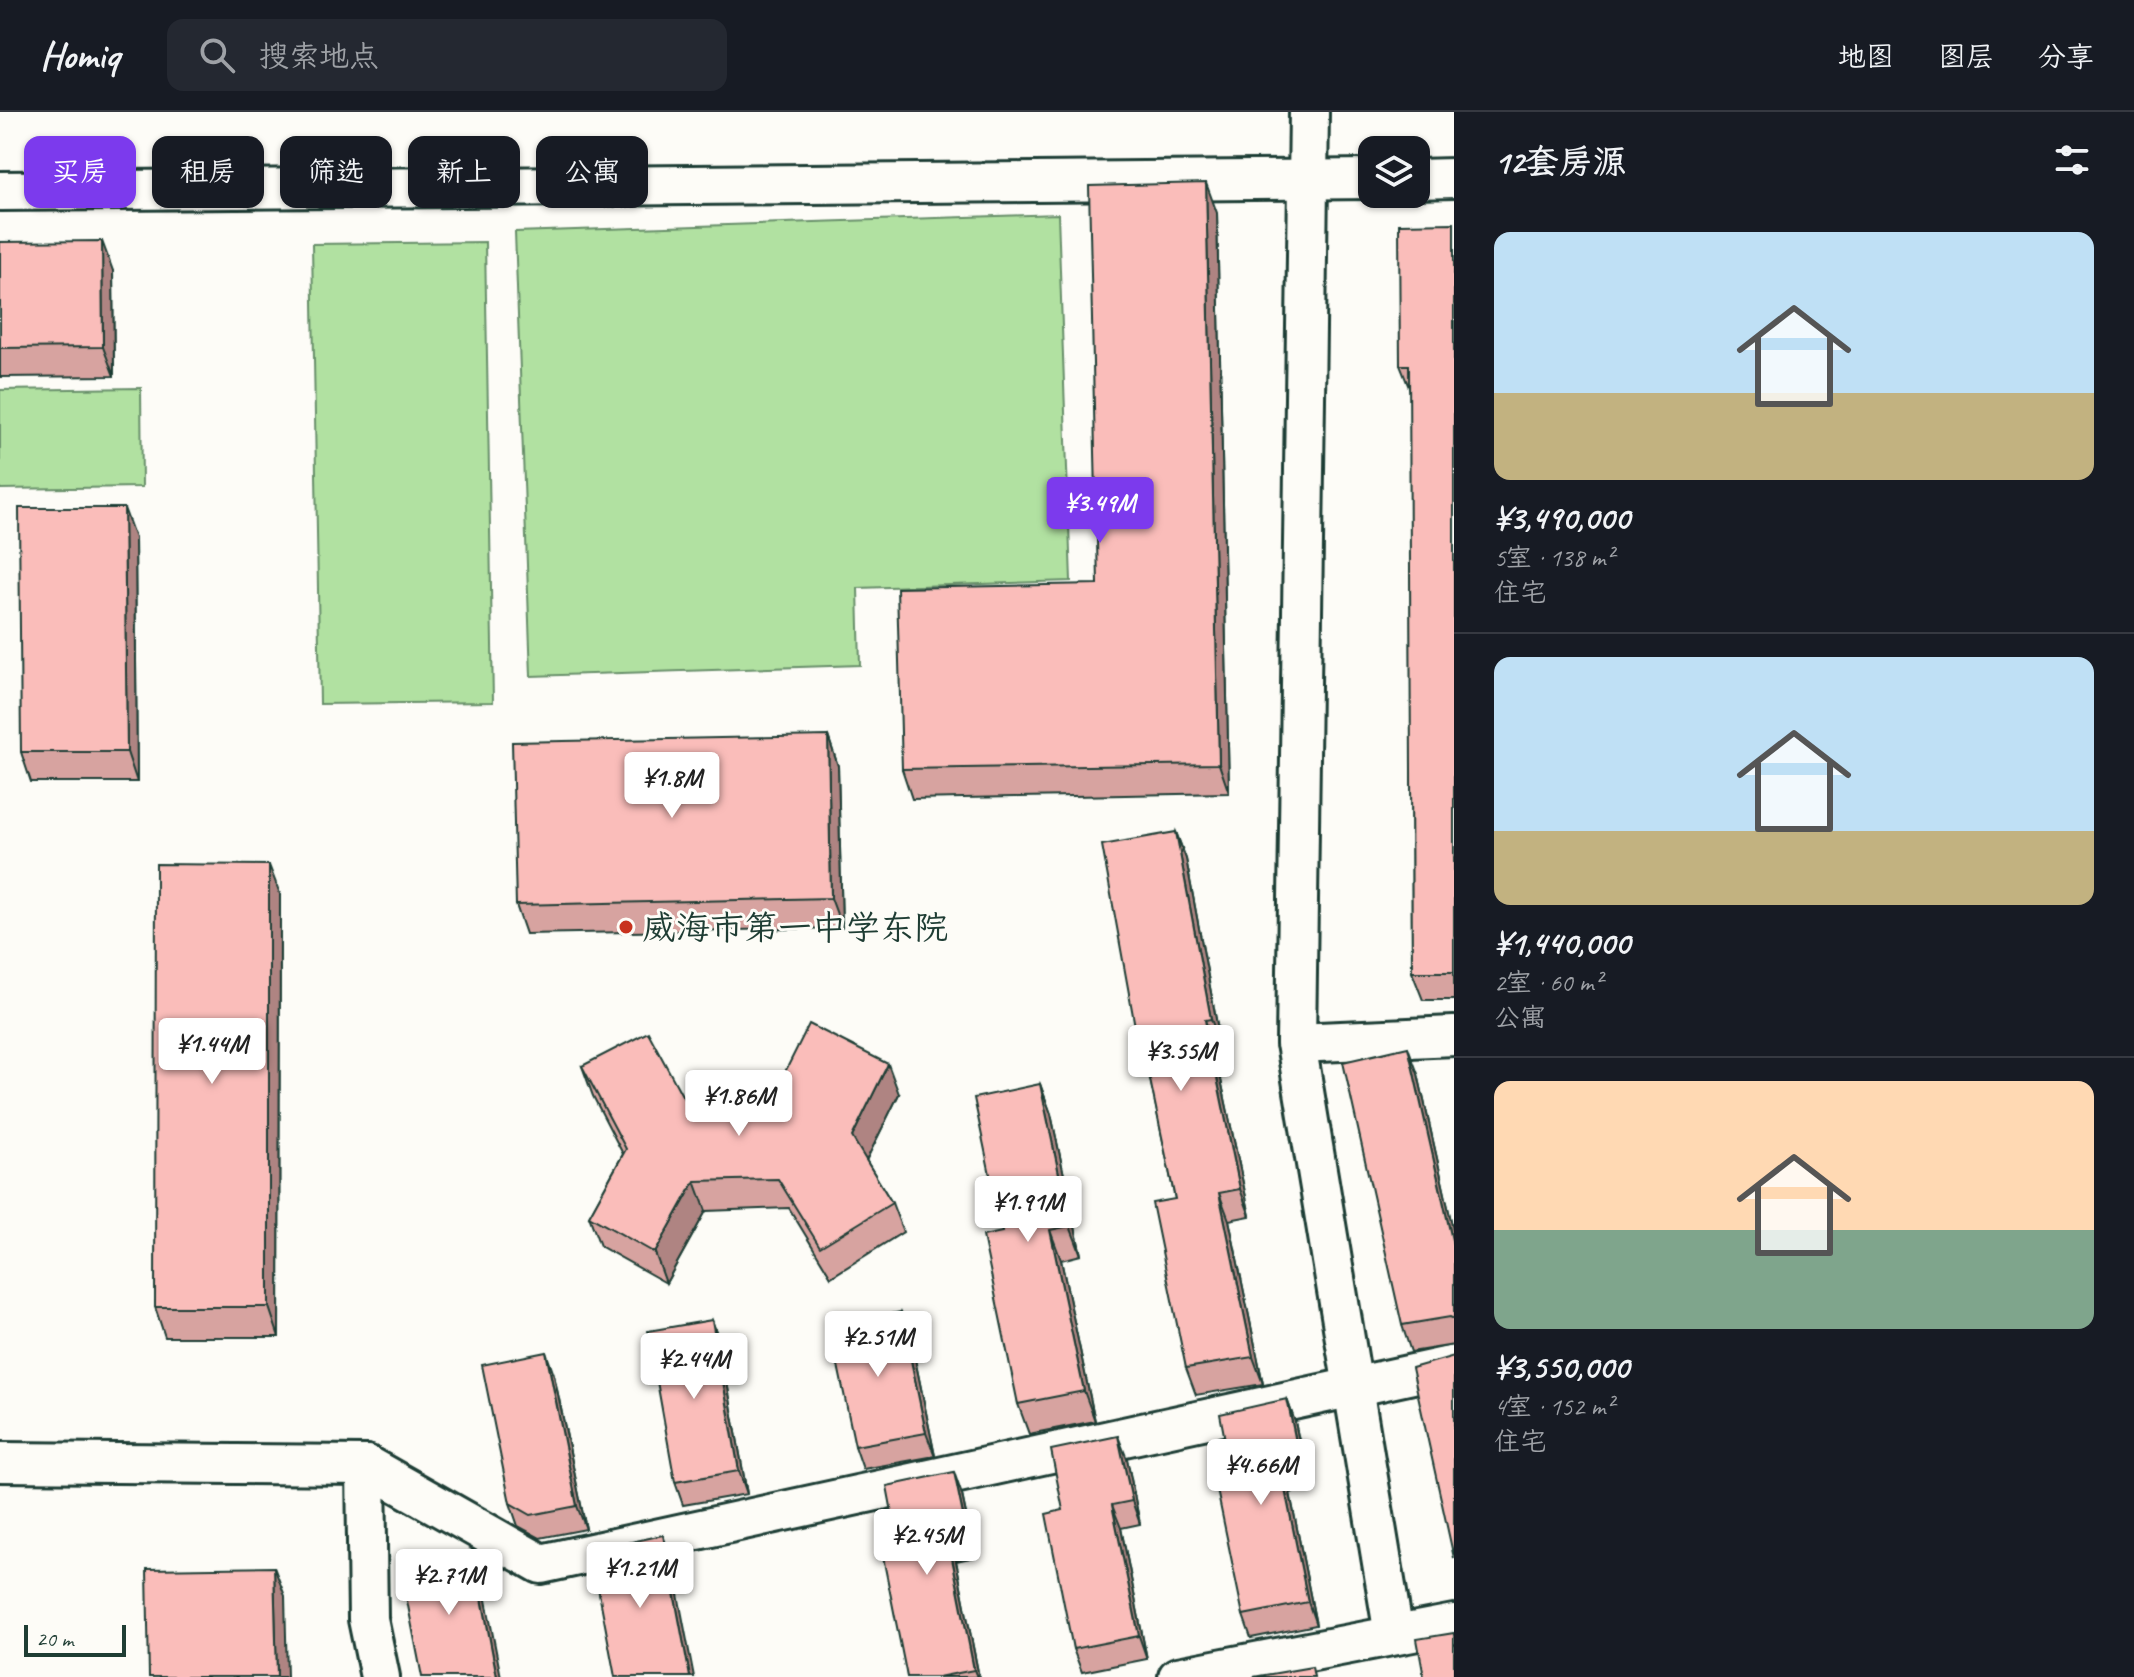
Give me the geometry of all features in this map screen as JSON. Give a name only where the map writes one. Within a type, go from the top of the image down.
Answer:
[{"type":"street","points":[[1309,112],[1296,1043],[1394,1635]]},
{"type":"street","points":[[1430,179],[1454,178]]},
{"type":"street","points":[[0,191],[1358,179]]},
{"type":"street","points":[[1296,1043],[1454,1036]]},
{"type":"street","points":[[0,1462],[366,1465],[541,1564],[1454,1365]]},
{"type":"street","points":[[366,1465],[368,1619],[380,1677]]},
{"type":"street","points":[[1178,1677],[1454,1624]]},
{"type":"green space","points":[[1058,214],[1071,581],[858,588],[860,665],[531,676],[515,232]]},
{"type":"green space","points":[[485,242],[493,702],[320,704],[312,244]]},
{"type":"green space","points":[[141,388],[142,487],[0,489],[0,390]]},
{"type":"building","points":[[1206,183],[1219,764],[902,769],[897,588],[1098,584],[1089,186]]},
{"type":"building","points":[[1454,223],[1454,972],[1412,972],[1409,365],[1400,365],[1399,224]]},
{"type":"building","points":[[102,241],[103,347],[0,348],[0,242]]},
{"type":"building","points":[[19,508],[124,508],[127,752],[21,752]]},
{"type":"building","points":[[828,736],[831,898],[516,905],[512,742]]},
{"type":"building","points":[[1176,832],[1211,1019],[1205,1020],[1240,1189],[1219,1193],[1253,1357],[1186,1368],[1152,1203],[1175,1199],[1140,1032],[1136,1032],[1102,845]]},
{"type":"building","points":[[156,864],[269,865],[269,1307],[155,1307]]},
{"type":"building","points":[[809,1024],[888,1064],[852,1137],[892,1203],[820,1247],[778,1179],[695,1181],[655,1253],[589,1216],[626,1149],[582,1066],[648,1032],[684,1099],[773,1096]]},
{"type":"building","points":[[1408,1047],[1454,1249],[1454,1319],[1450,1317],[1402,1325],[1343,1062]]},
{"type":"building","points":[[1040,1084],[1070,1226],[1050,1230],[1084,1391],[1018,1404],[983,1236],[1002,1232],[974,1098]]},
{"type":"building","points":[[901,1312],[926,1433],[855,1446],[830,1327]]},
{"type":"building","points":[[712,1320],[739,1471],[675,1482],[648,1331]]},
{"type":"building","points":[[546,1352],[577,1506],[531,1515],[510,1503],[482,1365]]},
{"type":"building","points":[[1454,1356],[1454,1558],[1412,1368]]},
{"type":"building","points":[[1287,1399],[1301,1466],[1281,1470],[1308,1602],[1243,1615],[1215,1480],[1232,1476],[1220,1414]]},
{"type":"building","points":[[1118,1436],[1132,1501],[1112,1505],[1139,1636],[1073,1649],[1046,1514],[1063,1510],[1051,1450]]},
{"type":"building","points":[[954,1472],[967,1534],[948,1538],[974,1670],[938,1677],[907,1677],[881,1547],[898,1544],[887,1486]]},
{"type":"building","points":[[663,1535],[690,1677],[615,1677],[591,1551]]},
{"type":"building","points":[[473,1551],[497,1677],[422,1677],[400,1565]]},
{"type":"building","points":[[274,1567],[277,1677],[149,1677],[147,1569]]},
{"type":"building","points":[[1454,1633],[1454,1677],[1424,1677],[1417,1639]]},
{"type":"building","points":[[1312,1667],[1314,1677],[1253,1677]]},
{"type":"place","name":"威海市第一中学东院","points":[[626,927]]}]
